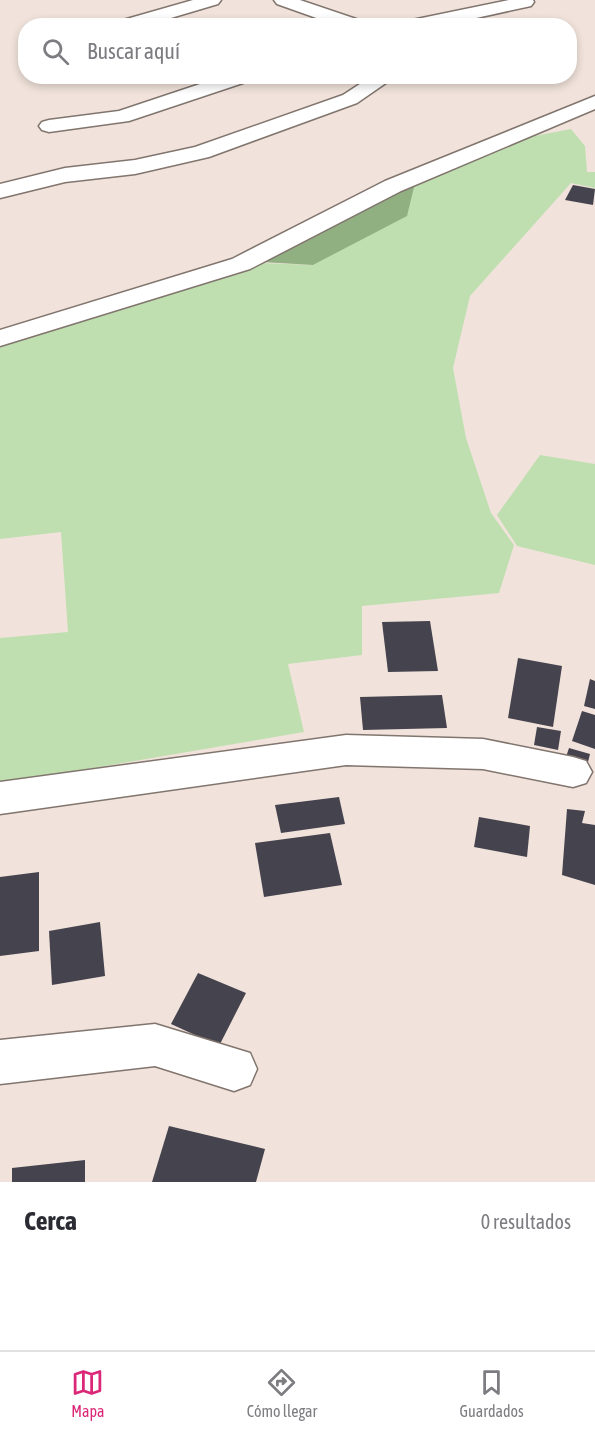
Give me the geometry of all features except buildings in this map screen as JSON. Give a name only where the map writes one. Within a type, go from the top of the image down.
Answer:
[{"type":"street","points":[[150,18],[212,0]]},
{"type":"street","points":[[282,0],[335,18]]},
{"type":"street","points":[[450,18],[525,2]]},
{"type":"street","points":[[49,126],[122,117],[221,84]]},
{"type":"street","points":[[0,191],[65,176],[135,167],[201,152],[350,99],[373,84]]},
{"type":"street","points":[[0,338],[241,264],[393,186],[595,102]]},
{"type":"street","points":[[0,798],[346,750],[483,754],[573,772]]},
{"type":"street","points":[[0,1062],[155,1044],[234,1069]]},
{"type":"green space","points":[[571,129],[585,146],[587,172],[595,172],[595,188],[571,183],[470,296],[453,368],[466,438],[491,513],[514,545],[499,593],[362,606],[362,655],[288,664],[304,732],[0,784],[0,638],[68,632],[61,532],[0,539],[0,343],[235,274],[261,263],[313,265],[406,216],[414,183],[503,142]]},
{"type":"green space","points":[[415,183],[407,216],[313,265],[262,262]]},
{"type":"green space","points":[[540,455],[595,464],[595,565],[517,546],[497,515]]}]
